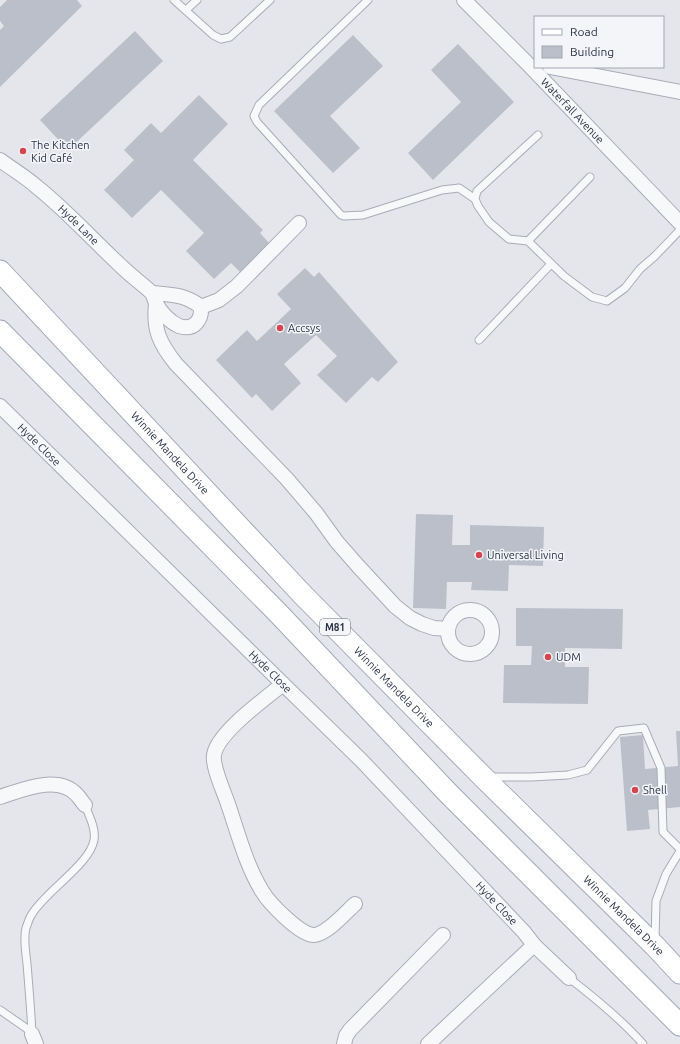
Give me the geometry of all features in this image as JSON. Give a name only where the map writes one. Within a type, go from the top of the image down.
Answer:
[{"type":"main road","name":"Winnie Mandela Drive","points":[[0,271],[302,594],[483,777],[655,946],[680,973]]},
{"type":"main road","name":"M81","points":[[0,331],[279,614],[448,793],[680,1025]]},
{"type":"street","name":"Waterfall Avenue","points":[[464,0],[531,63]]},
{"type":"street","name":"Waterfall Avenue","points":[[536,68],[680,223]]},
{"type":"street","points":[[555,68],[680,92]]},
{"type":"street","name":"Hyde Lane","points":[[0,160],[47,195],[154,299],[169,320],[181,326],[192,326],[198,322],[201,317],[201,307]]},
{"type":"street","points":[[299,223],[237,286],[219,300],[201,307],[187,298],[176,295],[154,299],[156,329],[160,341],[176,364],[286,479],[316,513],[337,542],[395,606],[410,618],[422,624],[434,628],[448,629]]},
{"type":"street","name":"Hyde Close","points":[[0,406],[282,684],[362,760],[524,932],[534,945],[569,978]]},
{"type":"street","points":[[282,684],[226,733],[218,744],[214,755],[219,778],[254,876],[263,893],[274,907],[291,922],[313,935],[327,930],[355,904]]},
{"type":"street","points":[[0,797],[43,785],[56,785],[67,788],[76,794],[84,805]]},
{"type":"street","points":[[344,1044],[346,1036],[350,1030],[443,935]]},
{"type":"street","points":[[428,1044],[534,945]]},
{"type":"lane","points":[[174,0],[214,35],[221,39],[230,37],[270,0]]},
{"type":"lane","points":[[186,10],[197,0]]},
{"type":"lane","points":[[368,0],[259,105],[254,116],[257,122],[341,215],[363,215],[442,190],[459,188],[475,199],[488,222],[509,239],[528,241],[564,276],[592,297],[607,301],[626,288],[640,269],[680,230]]},
{"type":"lane","points":[[475,199],[477,191],[538,135]]},
{"type":"lane","points":[[528,241],[590,177]]},
{"type":"lane","points":[[479,340],[552,264]]},
{"type":"lane","points":[[483,777],[568,775],[587,770],[618,731],[644,728],[661,768],[663,832],[680,850],[666,874],[656,901],[655,946]]},
{"type":"lane","points":[[34,1039],[26,950],[26,930],[31,914],[43,899],[80,863],[92,847],[94,831],[91,819],[84,805]]},
{"type":"lane","points":[[569,978],[598,1000],[643,1044]]},
{"type":"lane","points":[[0,1010],[26,1028],[34,1039]]},
{"type":"building","points":[[7,0],[77,0],[82,6],[0,87],[0,30],[4,26],[0,21],[0,7]]},
{"type":"building","points":[[135,31],[163,61],[68,150],[40,120]]},
{"type":"building","points":[[353,35],[383,66],[330,116],[360,148],[333,173],[274,111]]},
{"type":"building","points":[[458,44],[514,102],[433,180],[408,153],[461,102],[431,70]]},
{"type":"building","points":[[199,95],[228,124],[193,160],[263,230],[260,233],[269,243],[240,272],[231,263],[214,279],[186,251],[204,233],[161,190],[132,218],[104,190],[134,160],[124,150],[151,123],[161,133]]},
{"type":"building","points":[[305,268],[314,277],[319,272],[398,362],[378,382],[372,377],[346,403],[317,375],[337,356],[316,335],[284,364],[301,383],[272,411],[256,394],[252,398],[216,360],[247,330],[257,341],[291,309],[277,294]]},
{"type":"building","name":"Universal Living","points":[[416,514],[453,515],[452,545],[470,545],[470,525],[544,527],[543,566],[509,565],[508,591],[471,590],[472,582],[447,582],[446,609],[413,608]]},
{"type":"building","name":"UDM","points":[[516,608],[623,609],[622,649],[565,648],[565,667],[589,667],[588,704],[503,703],[504,665],[531,665],[532,646],[516,646]]},
{"type":"building","points":[[676,731],[680,731],[680,807],[648,810],[650,829],[627,831],[620,737],[643,735],[645,769],[678,766]]},
{"type":"place","name":"The Kitchen Kid Café","points":[[23,151]]},
{"type":"place","name":"Accsys","points":[[280,328]]},
{"type":"place","name":"Universal Living","points":[[479,555]]},
{"type":"place","name":"UDM","points":[[548,657]]},
{"type":"place","name":"Shell","points":[[635,790]]}]
